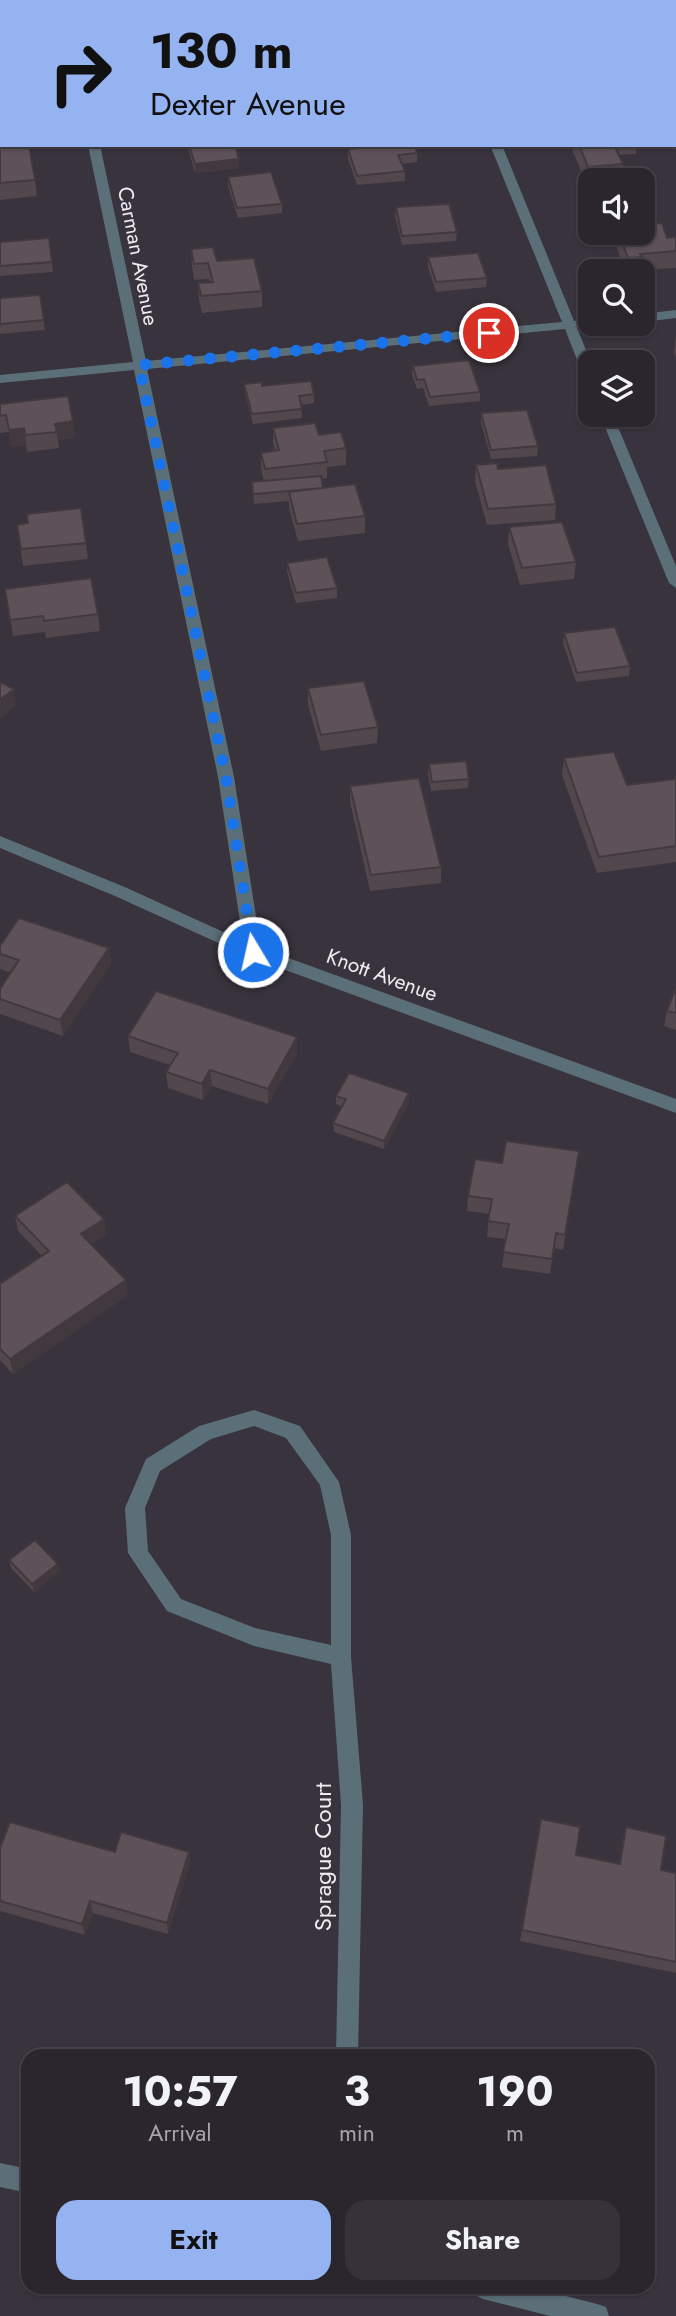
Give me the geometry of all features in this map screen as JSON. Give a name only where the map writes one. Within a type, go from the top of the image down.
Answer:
[{"type":"street","name":"Carman Avenue","points":[[94,147],[226,778],[253,952]]},
{"type":"street","points":[[497,147],[580,350]]},
{"type":"street","points":[[655,316],[676,314]]},
{"type":"street","points":[[0,379],[578,324]]},
{"type":"street","points":[[611,427],[676,583]]},
{"type":"street","name":"Knott Avenue","points":[[0,842],[121,892],[253,952],[676,1106]]},
{"type":"street","name":"Sprague Court","points":[[341,1657],[254,1637],[174,1605],[138,1553],[135,1508],[153,1465],[206,1432],[254,1418],[293,1432],[329,1482],[341,1535],[341,1657],[352,1805],[347,2049]]},
{"type":"street","points":[[0,2175],[21,2180]]},
{"type":"street","points":[[511,2294],[597,2316]]},
{"type":"building","points":[[0,147],[29,147],[35,180],[0,183]]},
{"type":"building","points":[[190,147],[236,147],[239,159],[195,164]]},
{"type":"building","points":[[416,147],[417,153],[398,155],[405,171],[357,176],[348,149]]},
{"type":"building","points":[[580,147],[615,147],[623,164],[588,167]]},
{"type":"building","points":[[271,172],[282,204],[237,208],[228,177]]},
{"type":"building","points":[[449,204],[457,232],[402,236],[396,207]]},
{"type":"building","points":[[655,223],[662,223],[667,238],[676,237],[676,251],[640,254],[642,257],[628,258],[623,245],[655,245]]},
{"type":"building","points":[[49,238],[52,262],[0,266],[0,242]]},
{"type":"building","points":[[213,247],[217,261],[254,258],[262,291],[201,296],[198,283],[213,282],[208,263],[194,264],[191,249]]},
{"type":"building","points":[[478,253],[487,278],[436,282],[428,257]]},
{"type":"building","points":[[40,295],[44,320],[0,324],[0,298]]},
{"type":"building","points":[[469,360],[480,392],[430,397],[424,379],[417,380],[413,366]]},
{"type":"building","points":[[311,381],[314,394],[299,396],[302,409],[252,414],[244,384],[262,382],[262,386]]},
{"type":"building","points":[[68,396],[73,421],[55,424],[57,432],[25,435],[24,428],[9,430],[6,415],[0,416],[0,404]]},
{"type":"building","points":[[527,410],[538,446],[491,450],[481,413]]},
{"type":"building","points":[[315,423],[319,435],[341,432],[346,448],[324,451],[327,462],[265,469],[261,453],[279,450],[273,428]]},
{"type":"building","points":[[497,463],[498,469],[546,465],[556,504],[488,509],[476,465]]},
{"type":"building","points":[[321,476],[323,488],[253,494],[252,482]]},
{"type":"building","points":[[355,484],[365,516],[297,524],[289,492]]},
{"type":"building","points":[[81,508],[86,543],[21,549],[17,525],[28,523],[27,514]]},
{"type":"building","points":[[562,522],[576,562],[522,568],[509,527]]},
{"type":"building","points":[[327,557],[337,588],[296,593],[287,563]]},
{"type":"building","points":[[91,578],[98,614],[44,621],[43,616],[10,620],[5,589]]},
{"type":"building","points":[[615,627],[630,666],[577,673],[564,633]]},
{"type":"building","points":[[364,681],[378,727],[321,735],[308,688]]},
{"type":"building","points":[[0,682],[14,689],[0,700]]},
{"type":"building","points":[[614,752],[627,785],[676,779],[676,846],[599,857],[564,758]]},
{"type":"building","points":[[466,761],[469,779],[432,782],[429,764]]},
{"type":"building","points":[[419,778],[441,867],[371,875],[350,786]]},
{"type":"building","points":[[19,918],[109,948],[60,1020],[0,999],[0,989],[19,960],[0,954],[0,946]]},
{"type":"building","points":[[676,987],[676,1013],[667,1011]]},
{"type":"building","points":[[156,991],[297,1037],[268,1089],[210,1070],[202,1084],[166,1072],[178,1053],[128,1036]]},
{"type":"building","points":[[349,1073],[409,1093],[384,1141],[333,1123],[346,1099],[336,1096]]},
{"type":"building","points":[[506,1141],[579,1151],[565,1235],[556,1233],[552,1259],[503,1252],[509,1224],[488,1221],[492,1199],[468,1196],[475,1159],[502,1163]]},
{"type":"building","points":[[67,1182],[104,1219],[81,1234],[126,1280],[10,1359],[0,1349],[0,1284],[49,1251],[15,1216]]},
{"type":"building","points":[[35,1540],[58,1564],[32,1584],[9,1560]]},
{"type":"building","points":[[541,1819],[580,1827],[576,1855],[620,1864],[626,1827],[666,1836],[661,1870],[676,1873],[676,1962],[522,1930]]},
{"type":"building","points":[[10,1822],[115,1852],[121,1832],[189,1852],[167,1923],[90,1901],[82,1924],[0,1901],[0,1848]]},
{"type":"route","points":[[253,952],[226,778],[139,365],[489,333]]}]
